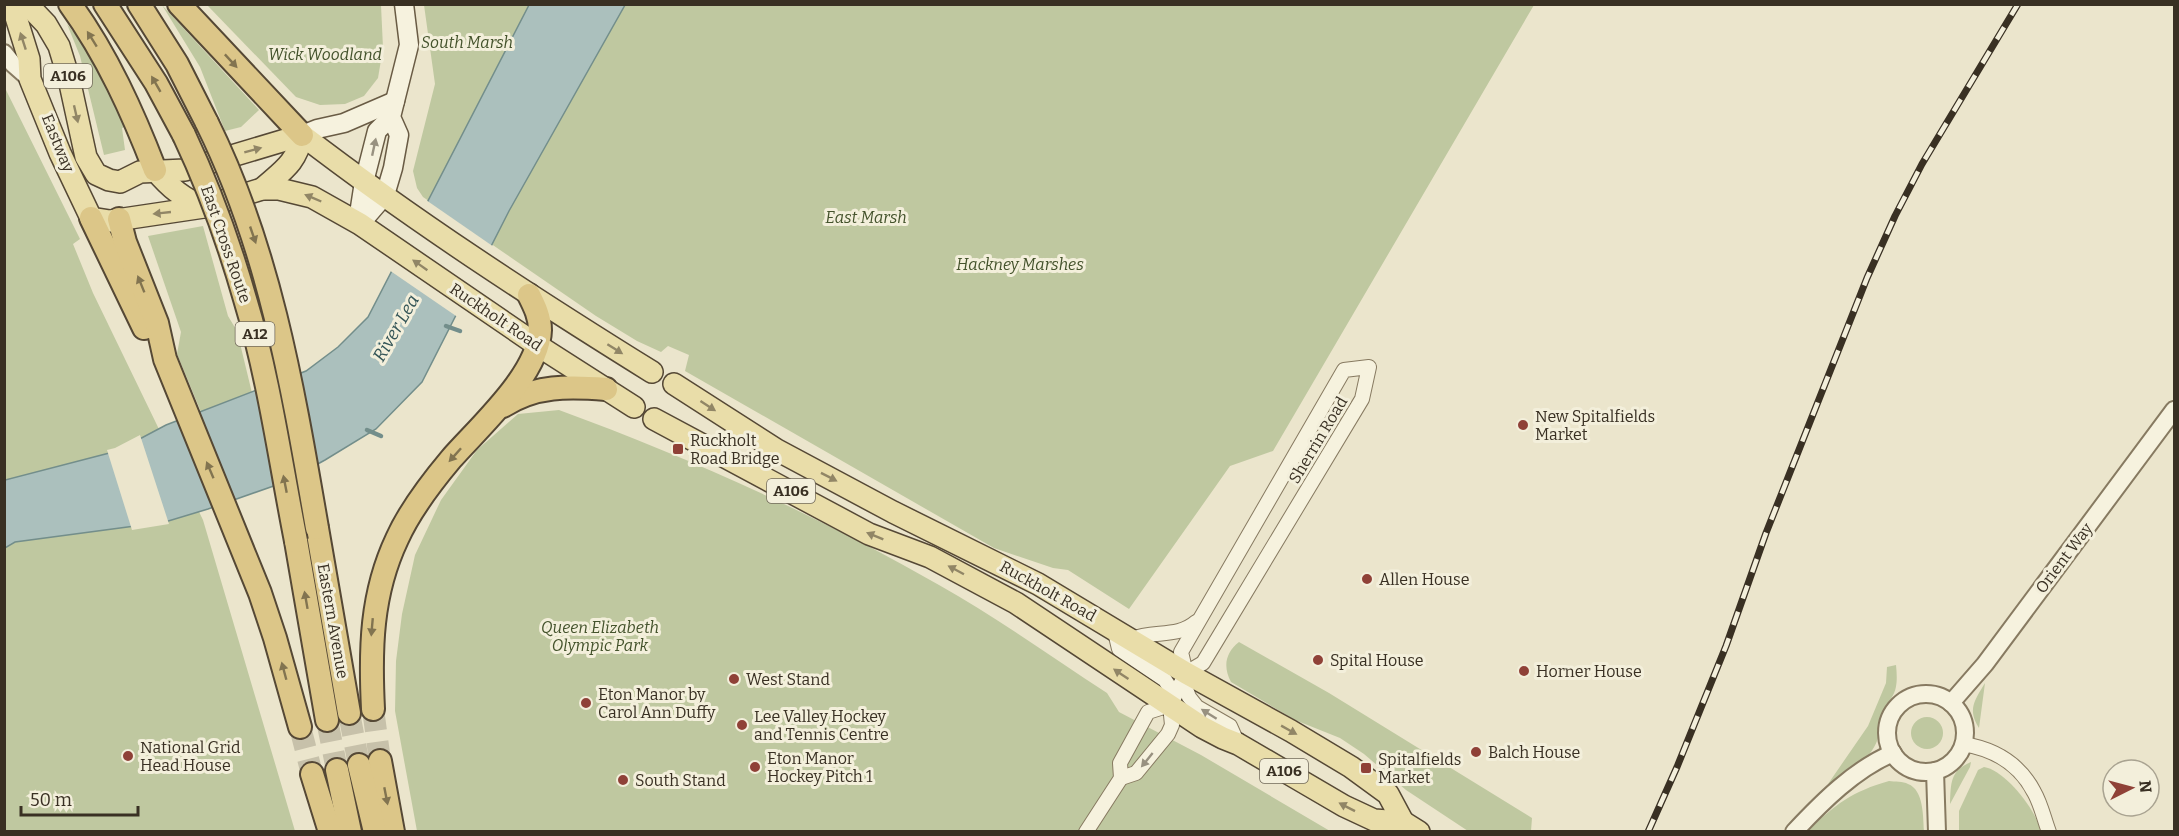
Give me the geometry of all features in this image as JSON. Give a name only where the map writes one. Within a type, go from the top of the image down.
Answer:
[{"type":"highway","points":[[70,4],[107,64],[139,128],[155,170]]},
{"type":"highway","name":"East Cross Route","points":[[105,4],[156,83],[184,135],[221,223],[246,300],[268,391],[296,541]]},
{"type":"highway","name":"East Cross Route","points":[[139,4],[177,64],[233,179],[269,287],[290,373],[318,528]]},
{"type":"highway","points":[[179,4],[302,135]]},
{"type":"highway","points":[[91,218],[144,328],[165,359]]},
{"type":"highway","points":[[119,219],[125,242],[157,323],[165,359],[241,543],[275,638],[300,727]]},
{"type":"highway","points":[[373,709],[371,650],[374,614],[378,589],[390,555],[397,538],[424,493],[528,368],[540,330],[538,313],[529,295]]},
{"type":"highway","points":[[494,411],[514,398],[545,388],[564,386],[606,389]]},
{"type":"highway","name":"Eastern Avenue","points":[[318,528],[349,713]]},
{"type":"highway","name":"Eastern Avenue","points":[[296,541],[327,720]]},
{"type":"highway","points":[[350,831],[358,765]]},
{"type":"highway","points":[[358,765],[375,831]]},
{"type":"highway","points":[[358,765],[393,831]]},
{"type":"highway","points":[[312,774],[330,831]]},
{"type":"main road","name":"Eastway","points":[[16,4],[15,14],[29,59],[30,78],[60,153],[91,218]]},
{"type":"main road","name":"Eastway","points":[[27,4],[46,24],[59,46],[69,79],[86,157],[96,174],[116,183],[125,181]]},
{"type":"main road","points":[[360,224],[359,214],[364,183],[377,131],[393,109],[409,45],[404,4]]},
{"type":"main road","points":[[119,219],[125,181],[140,172],[185,170],[317,129],[393,109]]},
{"type":"main road","points":[[360,224],[385,195],[399,135],[393,109]]},
{"type":"main road","points":[[302,135],[364,183],[385,195],[529,295],[652,372]]},
{"type":"main road","points":[[262,189],[293,160],[298,153],[302,135]]},
{"type":"main road","points":[[155,170],[186,200],[204,207]]},
{"type":"main road","points":[[91,218],[101,221],[204,207],[262,189],[279,189],[312,196],[360,224]]},
{"type":"main road","name":"Ruckholt Road","points":[[360,224],[537,345],[634,407]]},
{"type":"main road","name":"Ruckholt Road","points":[[674,384],[777,450],[893,512],[1011,569],[1132,639],[1184,677],[1291,731],[1351,767],[1388,794],[1411,827]]},
{"type":"main road","name":"Ruckholt Road","points":[[654,418],[869,534],[930,557],[1024,608],[1135,684],[1173,701],[1202,727],[1238,744],[1344,806],[1374,820],[1411,827]]},
{"type":"street","points":[[4,10],[10,4]]},
{"type":"street","points":[[4,53],[30,78]]},
{"type":"street","name":"Sherrin Road","points":[[1369,367],[1362,399],[1203,663],[1184,677],[1180,652],[1344,370],[1369,367]]},
{"type":"street","name":"Orient Way","points":[[1951,704],[1985,664],[2175,410]]},
{"type":"street","points":[[1132,639],[1143,634],[1184,630],[1200,618]]},
{"type":"street","points":[[1114,628],[1119,649],[1165,680],[1173,701]]},
{"type":"street","points":[[1121,778],[1136,773],[1168,734],[1172,725],[1173,701],[1184,677]]},
{"type":"street","points":[[1184,677],[1189,698],[1197,707],[1230,726],[1238,744]]},
{"type":"street","points":[[1922,694],[1935,695],[1951,704],[1962,719],[1965,730],[1963,744],[1954,760],[1935,771],[1919,771],[1908,767],[1893,753],[1887,737],[1892,714],[1910,697],[1922,694]]},
{"type":"street","points":[[1086,831],[1121,778],[1120,763],[1148,712],[1173,701]]},
{"type":"street","points":[[1963,744],[1988,749],[2019,771],[2035,792],[2049,831]]},
{"type":"street","points":[[1794,831],[1829,797],[1883,757],[1893,753]]},
{"type":"street","points":[[1935,771],[1937,831]]},
{"type":"green space","points":[[162,5],[259,110],[241,127],[225,131],[200,67]]},
{"type":"green space","name":"Wick Woodland","points":[[207,5],[381,5],[383,48],[378,78],[364,96],[345,104],[320,105],[296,97]]},
{"type":"green space","name":"East Marsh","points":[[424,5],[1534,5],[1273,451],[1230,466],[1129,609],[1068,570],[1053,568],[994,548],[685,371],[689,355],[668,346],[661,352],[637,341],[596,316],[423,197],[417,188],[413,171],[435,84]]},
{"type":"green space","points":[[67,24],[93,56],[127,126],[122,128],[125,150],[104,155],[80,56]]},
{"type":"green space","points":[[4,86],[80,239],[73,244],[93,293],[203,520],[295,831],[5,831]]},
{"type":"green space","points":[[203,226],[228,316],[237,331],[252,393],[201,412],[177,354],[181,332],[148,236]]},
{"type":"green space","name":"Queen Elizabeth Olympic Park","points":[[559,410],[705,468],[893,559],[982,610],[1107,693],[1119,712],[1201,755],[1330,831],[417,831],[395,711],[396,661],[402,614],[415,555],[441,500],[477,450],[518,414]]},
{"type":"green space","points":[[1239,642],[1329,693],[1532,818],[1531,831],[1468,831],[1406,790],[1364,754],[1340,738],[1295,720],[1231,682],[1226,666],[1227,660],[1234,646]]},
{"type":"green space","points":[[1896,665],[1895,690],[1884,709],[1874,748],[1857,767],[1828,784],[1868,726],[1886,683],[1887,667]]},
{"type":"green space","points":[[1985,683],[1979,728],[1973,710]]},
{"type":"green space","points":[[1927,717],[1939,721],[1943,733],[1939,745],[1927,749],[1915,745],[1911,733],[1915,721]]},
{"type":"green space","points":[[1971,762],[1970,767],[1950,804],[1955,773]]},
{"type":"green space","points":[[1984,767],[2001,776],[2019,793],[2033,813],[2040,831],[1959,831],[1959,811],[1978,770]]},
{"type":"green space","points":[[1889,781],[1906,783],[1917,792],[1922,804],[1924,831],[1808,831],[1854,794]]},
{"type":"water","name":"River Lea","points":[[529,5],[625,5],[509,211],[422,382],[376,429],[285,482],[165,522],[15,542],[5,548],[5,480],[117,451],[166,425],[306,371],[338,347],[368,317]]},
{"type":"pier","points":[[426,200],[494,247],[459,318],[389,270]]},
{"type":"pier","points":[[140,435],[169,524],[132,530],[107,450]]},
{"type":"waterway","points":[[446,326],[460,331]]},
{"type":"waterway","points":[[367,430],[381,436]]},
{"type":"tunnel","points":[[373,709],[380,761]]},
{"type":"tunnel","points":[[349,713],[359,765]]},
{"type":"tunnel","points":[[327,720],[337,770]]},
{"type":"tunnel","points":[[300,727],[312,774]]},
{"type":"railway","points":[[1648,832],[1726,646],[1766,533],[1867,278],[1922,164],[2018,4]]},
{"type":"place","name":"New Spitalfields Market","points":[[1523,425]]},
{"type":"place","name":"Ruckholt Road Bridge","points":[[678,449]]},
{"type":"place","name":"Allen House","points":[[1367,579]]},
{"type":"place","name":"Spital House","points":[[1318,660]]},
{"type":"place","name":"Horner House","points":[[1524,671]]},
{"type":"place","name":"West Stand","points":[[734,679]]},
{"type":"place","name":"Eton Manor by Carol Ann Duffy","points":[[586,703]]},
{"type":"place","name":"Lee Valley Hockey and Tennis Centre","points":[[742,725]]},
{"type":"place","name":"Balch House","points":[[1476,752]]},
{"type":"place","name":"National Grid Head House","points":[[128,756]]},
{"type":"place","name":"Eton Manor Hockey Pitch 1","points":[[755,767]]},
{"type":"place","name":"Spitalfields Market","points":[[1366,768]]},
{"type":"place","name":"South Stand","points":[[623,780]]},
{"type":"park label","name":"South Marsh","points":[[467,42]]},
{"type":"park label","name":"Hackney Marshes","points":[[1020,264]]}]
